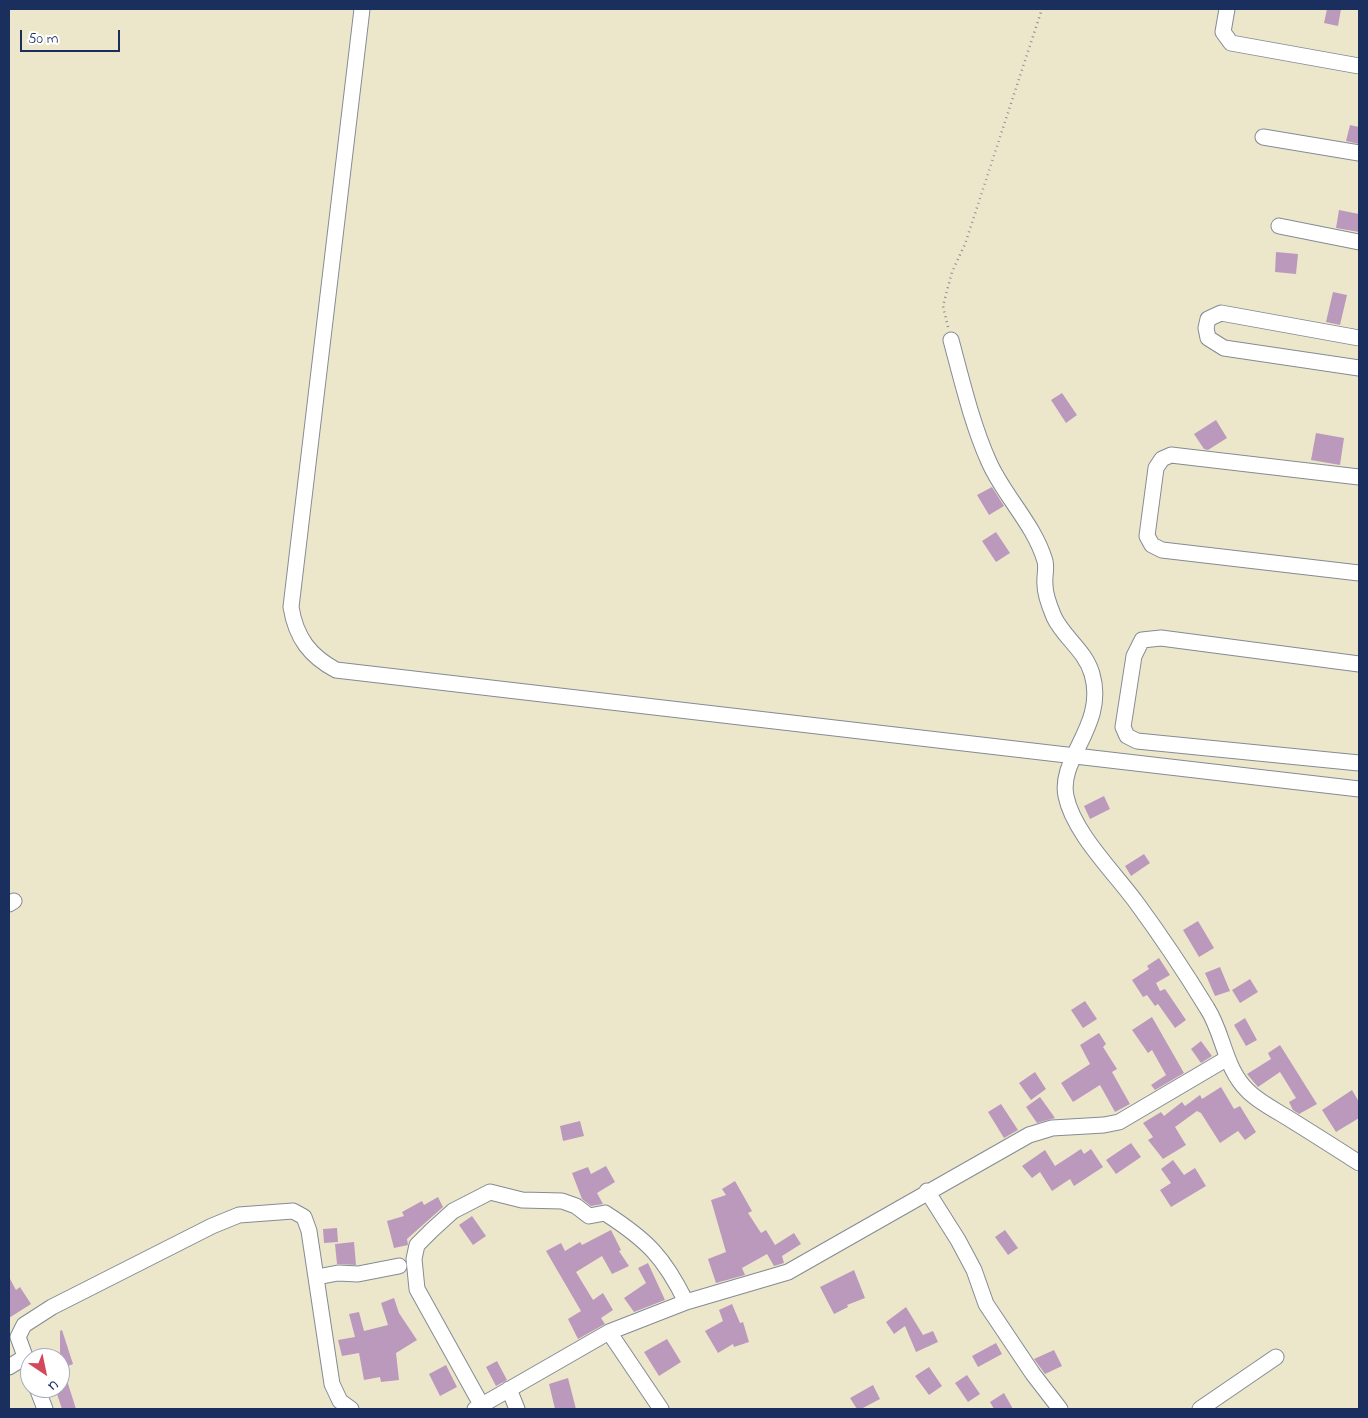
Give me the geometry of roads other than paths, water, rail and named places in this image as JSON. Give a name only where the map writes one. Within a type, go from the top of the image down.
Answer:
[{"type":"street","points":[[362,9],[291,607],[299,637],[309,651],[320,661],[336,670],[1359,789]]},
{"type":"street","points":[[1227,9],[1223,32],[1231,43],[1359,66]]},
{"type":"street","points":[[1263,137],[1359,153]]},
{"type":"street","points":[[1280,226],[1359,242]]},
{"type":"street","points":[[1359,338],[1221,313],[1208,319],[1206,328],[1208,338],[1224,348],[1359,368]]},
{"type":"street","points":[[951,340],[965,396],[990,464],[1019,509],[1045,560],[1047,572],[1044,582],[1047,601],[1056,621],[1082,653],[1092,673],[1095,690],[1090,723],[1064,783],[1071,810],[1081,830],[1138,904],[1212,1015],[1226,1059],[1237,1078],[1248,1091],[1359,1163]]},
{"type":"street","points":[[1359,477],[1172,455],[1162,459],[1156,468],[1147,536],[1152,545],[1162,550],[1359,574]]},
{"type":"street","points":[[1359,664],[1161,638],[1142,640],[1134,656],[1122,727],[1127,736],[1136,740],[1359,763]]},
{"type":"street","points":[[686,1302],[670,1271],[640,1235],[605,1212],[589,1216],[576,1206],[562,1201],[522,1200],[490,1192],[453,1211],[417,1245],[414,1259],[417,1289],[479,1408],[609,1332],[686,1302],[788,1272],[927,1191],[1029,1135],[1052,1128],[1104,1125],[1119,1122],[1226,1059]]},
{"type":"street","points":[[927,1191],[958,1240],[974,1270],[986,1304],[1033,1374],[1060,1409]]},
{"type":"street","points":[[22,1348],[18,1338],[24,1325],[45,1311],[212,1226],[239,1215],[268,1214],[294,1210],[304,1217],[309,1231],[332,1384],[340,1401],[351,1409]]},
{"type":"street","points":[[317,1277],[358,1274],[399,1266]]},
{"type":"street","points":[[609,1332],[661,1409]]},
{"type":"street","points":[[1200,1409],[1276,1357]]},
{"type":"street","points":[[509,1389],[517,1409]]}]
